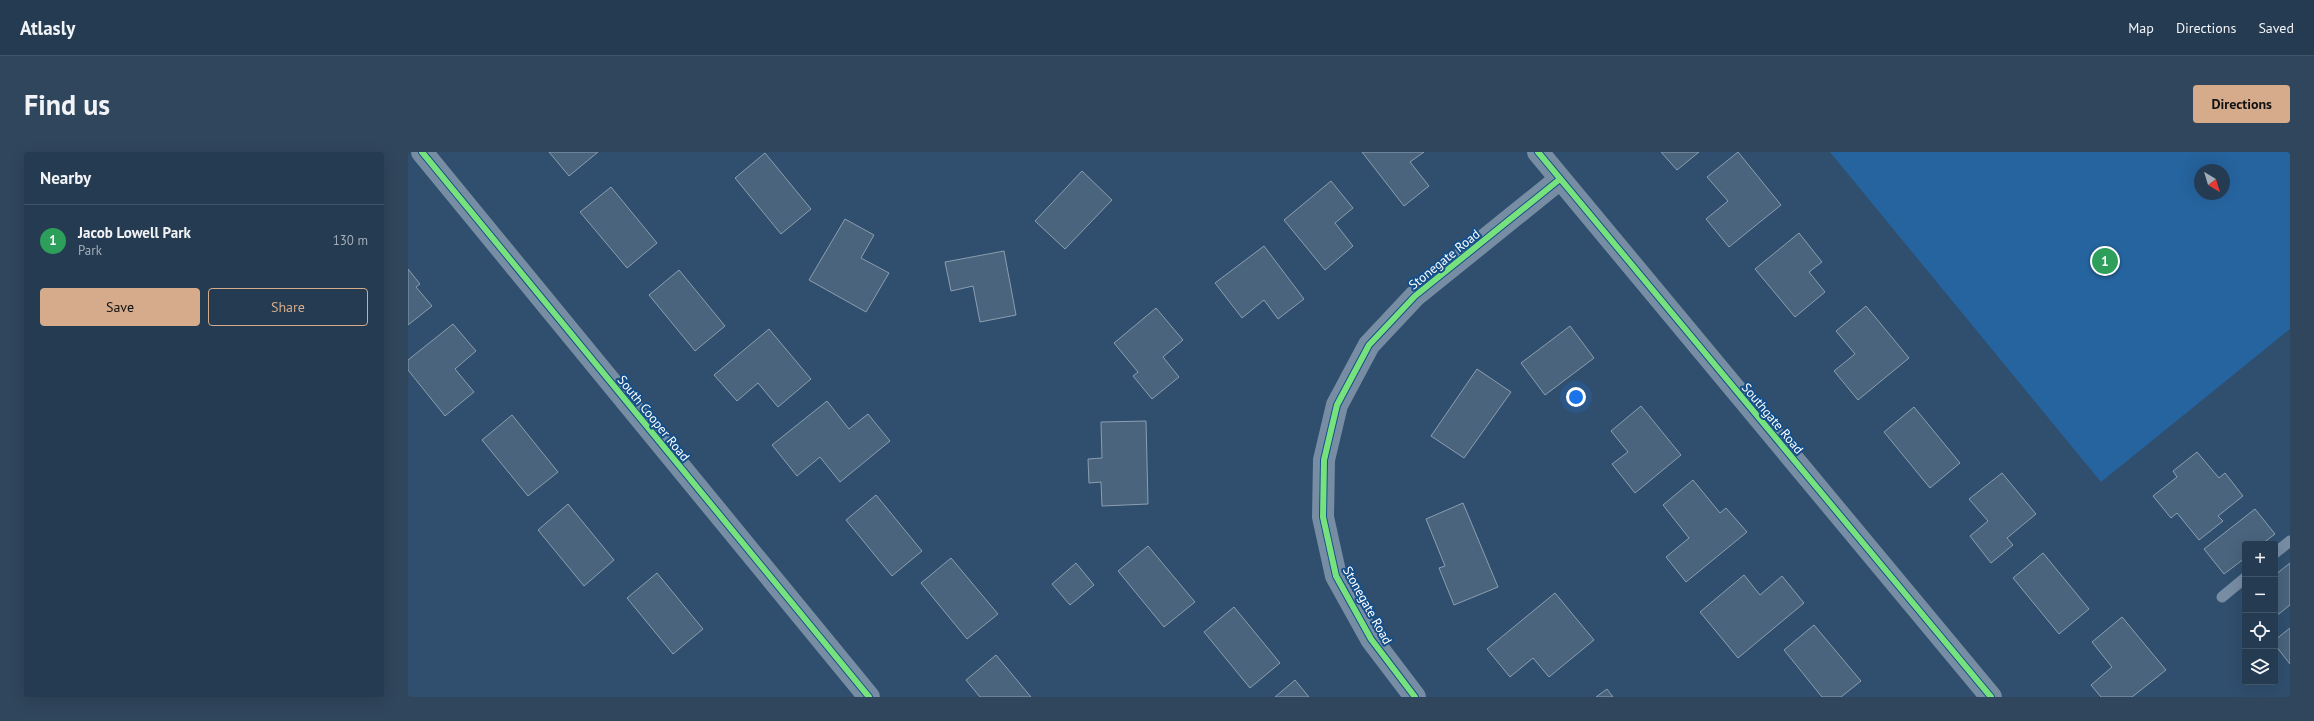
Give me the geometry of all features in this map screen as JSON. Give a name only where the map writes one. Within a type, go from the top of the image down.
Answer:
[{"type":"street","name":"South Cooper Road","points":[[422,152],[869,697]]},
{"type":"street","name":"Southgate Road","points":[[1538,152],[1990,697]]},
{"type":"street","name":"Stonegate Road","points":[[1415,697],[1371,639],[1336,576],[1323,517],[1324,460],[1337,405],[1369,345],[1415,296],[1560,179]]},
{"type":"lane","points":[[2278,551],[2290,541]]},
{"type":"lane","points":[[2222,596],[2242,580]]},
{"type":"shaded area","points":[[1830,152],[2290,152],[2290,329],[2101,482]]},
{"type":"building","points":[[549,152],[598,152],[569,176]]},
{"type":"building","points":[[1362,152],[1424,152],[1410,162],[1429,186],[1404,206]]},
{"type":"building","points":[[1661,152],[1699,152],[1677,170]]},
{"type":"building","points":[[1738,152],[1781,205],[1729,247],[1706,219],[1728,201],[1707,177]]},
{"type":"building","points":[[765,153],[811,209],[781,234],[735,178]]},
{"type":"building","points":[[1082,171],[1112,200],[1065,249],[1035,221]]},
{"type":"building","points":[[1331,181],[1353,208],[1335,223],[1353,246],[1325,270],[1284,220]]},
{"type":"building","points":[[611,187],[657,243],[627,268],[580,212]]},
{"type":"building","points":[[845,219],[874,235],[861,258],[889,273],[866,312],[809,280]]},
{"type":"building","points":[[1799,233],[1822,262],[1809,272],[1825,292],[1795,317],[1755,269]]},
{"type":"building","points":[[1264,246],[1304,299],[1278,319],[1264,300],[1242,318],[1215,283]]},
{"type":"building","points":[[1004,251],[1016,315],[980,322],[973,286],[951,291],[945,262]]},
{"type":"building","points":[[408,269],[420,284],[416,287],[432,306],[408,325]]},
{"type":"building","points":[[679,270],[725,326],[695,351],[649,295]]},
{"type":"building","points":[[1866,306],[1909,358],[1858,400],[1834,371],[1855,354],[1836,331]]},
{"type":"building","points":[[1156,308],[1183,340],[1163,357],[1179,377],[1152,399],[1133,376],[1138,372],[1114,343]]},
{"type":"building","points":[[453,324],[476,351],[455,369],[474,392],[445,416],[408,370],[408,360]]},
{"type":"building","points":[[1570,326],[1594,358],[1545,395],[1521,363]]},
{"type":"building","points":[[769,329],[811,379],[778,407],[758,383],[737,401],[714,375]]},
{"type":"building","points":[[1477,369],[1511,392],[1464,458],[1431,436]]},
{"type":"building","points":[[827,401],[849,429],[868,414],[890,441],[840,482],[820,457],[797,476],[772,445]]},
{"type":"building","points":[[1641,406],[1681,455],[1635,493],[1612,464],[1628,452],[1611,431]]},
{"type":"building","points":[[1914,407],[1960,463],[1930,488],[1884,432]]},
{"type":"building","points":[[512,415],[558,472],[528,496],[482,440]]},
{"type":"building","points":[[1146,421],[1148,504],[1102,506],[1101,482],[1089,483],[1088,459],[1102,458],[1101,422]]},
{"type":"building","points":[[2197,452],[2219,478],[2225,473],[2243,496],[2218,516],[2223,521],[2199,540],[2177,513],[2171,518],[2153,496],[2177,477],[2173,471]]},
{"type":"building","points":[[2002,473],[2036,514],[2007,538],[2013,545],[1991,563],[1970,536],[1988,521],[1969,499]]},
{"type":"building","points":[[1693,480],[1720,513],[1726,508],[1747,532],[1686,582],[1666,557],[1689,538],[1663,505]]},
{"type":"building","points":[[876,495],[922,551],[892,576],[846,520]]},
{"type":"building","points":[[1463,503],[1498,587],[1454,605],[1439,568],[1445,566],[1426,519]]},
{"type":"building","points":[[568,504],[614,560],[584,586],[538,530]]},
{"type":"building","points":[[2255,509],[2275,534],[2266,541],[2242,541],[2242,560],[2224,574],[2204,549]]},
{"type":"building","points":[[1148,546],[1195,602],[1164,627],[1118,571]]},
{"type":"building","points":[[2043,553],[2089,609],[2059,634],[2013,578]]},
{"type":"building","points":[[951,558],[998,614],[967,639],[921,583]]},
{"type":"building","points":[[1076,563],[1094,585],[1070,605],[1052,584]]},
{"type":"building","points":[[2290,563],[2290,605],[2278,615],[2278,577],[2278,573]]},
{"type":"building","points":[[657,573],[703,629],[673,654],[627,598]]},
{"type":"building","points":[[1744,575],[1760,595],[1782,576],[1804,603],[1738,658],[1700,612]]},
{"type":"building","points":[[1555,593],[1594,640],[1549,677],[1533,658],[1510,677],[1487,649]]},
{"type":"building","points":[[1234,607],[1280,663],[1250,688],[1204,632]]},
{"type":"building","points":[[2122,617],[2166,670],[2132,697],[2101,697],[2091,685],[2112,667],[2092,642]]},
{"type":"building","points":[[1814,625],[1861,681],[1841,697],[1822,697],[1784,650]]},
{"type":"building","points":[[2290,628],[2290,664],[2278,649],[2278,638]]},
{"type":"building","points":[[996,655],[1031,697],[980,697],[966,680]]},
{"type":"building","points":[[1295,680],[1309,697],[1275,697]]},
{"type":"building","points":[[1607,689],[1613,697],[1596,697]]},
{"type":"cycle path","points":[[422,152],[869,697]]},
{"type":"cycle path","points":[[1538,152],[1991,697]]},
{"type":"cycle path","points":[[1415,697],[1371,639],[1336,576],[1323,517],[1324,460],[1337,405],[1369,345],[1415,296],[1560,179]]},
{"type":"place","name":"Jacob Lowell Park","points":[[2105,261]]}]
